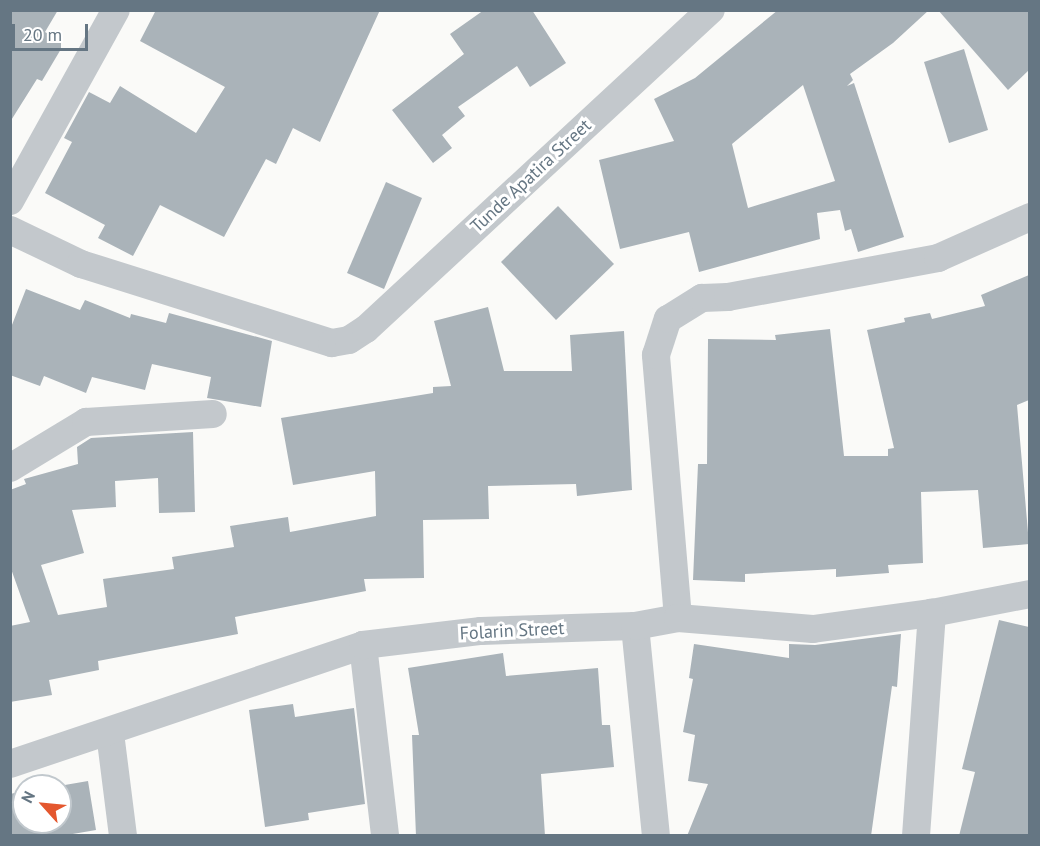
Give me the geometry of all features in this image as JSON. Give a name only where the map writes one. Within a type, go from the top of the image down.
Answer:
[{"type":"street","points":[[10,201],[116,10]]},
{"type":"street","name":"Tunde Apatira Street","points":[[10,230],[81,264],[332,343],[349,340],[366,329],[711,10]]},
{"type":"street","points":[[678,618],[656,355],[668,319],[702,298],[728,297],[938,258],[1029,217]]},
{"type":"street","points":[[10,468],[86,422],[213,414]]},
{"type":"street","name":"Folarin Street","points":[[10,764],[110,733],[363,645],[481,631],[635,626],[678,618],[813,629],[932,613],[1029,594]]},
{"type":"street","points":[[916,836],[932,613]]},
{"type":"street","points":[[635,626],[656,836]]},
{"type":"street","points":[[363,645],[385,836]]},
{"type":"street","points":[[110,733],[123,836]]},
{"type":"building","points":[[10,10],[58,10],[45,32],[61,41],[61,49],[42,81],[37,79],[10,122]]},
{"type":"building","points":[[156,10],[380,10],[320,142],[293,128],[276,164],[266,159],[224,237],[160,205],[133,256],[98,238],[105,225],[45,193],[72,142],[64,138],[89,92],[110,103],[120,86],[196,133],[225,87],[140,41]]},
{"type":"building","points":[[484,10],[532,10],[566,63],[530,87],[517,66],[458,107],[465,116],[442,135],[452,148],[433,163],[392,110],[464,54],[450,34]]},
{"type":"building","points":[[778,10],[929,10],[893,43],[850,74],[853,80],[847,86],[854,83],[904,237],[858,252],[851,229],[845,231],[840,210],[817,213],[820,239],[699,272],[689,232],[620,249],[599,160],[674,141],[654,99],[695,78]],"holes":[[[803,85],[835,181],[748,208],[732,144]]]},
{"type":"building","points":[[938,10],[1029,10],[1029,70],[1008,90]]},
{"type":"building","points":[[964,49],[988,130],[949,143],[924,62]]},
{"type":"building","points":[[386,182],[422,198],[384,289],[347,273]]},
{"type":"building","points":[[558,206],[614,264],[556,320],[501,262]]},
{"type":"building","points":[[1029,275],[1029,400],[1017,405],[1029,544],[983,548],[978,490],[921,492],[923,563],[888,565],[889,573],[836,577],[836,569],[745,574],[745,582],[693,580],[698,464],[707,464],[708,339],[776,340],[775,335],[830,329],[844,456],[888,456],[888,449],[894,448],[867,330],[905,322],[904,318],[930,313],[932,319],[985,306],[981,295]]},
{"type":"building","points":[[26,289],[80,310],[85,300],[130,318],[131,314],[166,323],[169,313],[272,341],[261,407],[207,398],[211,377],[152,364],[145,390],[92,377],[86,393],[44,376],[40,386],[10,375],[10,330]]},
{"type":"building","points":[[488,307],[504,371],[572,371],[570,335],[624,331],[632,490],[577,496],[576,484],[488,486],[489,519],[423,520],[424,578],[364,579],[366,591],[235,617],[238,634],[98,661],[99,670],[49,680],[52,695],[10,702],[10,626],[30,622],[10,566],[10,490],[26,484],[24,479],[78,464],[77,447],[91,438],[193,432],[195,512],[159,513],[158,478],[115,481],[116,507],[72,510],[84,553],[41,565],[58,615],[107,607],[103,579],[174,569],[172,557],[234,547],[230,526],[288,517],[290,532],[376,516],[375,471],[293,485],[281,418],[433,393],[433,387],[451,386],[434,321]]},
{"type":"building","points":[[999,620],[1029,627],[1029,836],[959,836],[975,772],[962,769]]},
{"type":"building","points":[[901,634],[897,687],[892,686],[871,836],[687,836],[708,784],[688,781],[695,735],[683,732],[693,679],[689,678],[694,644],[789,658],[789,644],[815,645]]},
{"type":"building","points":[[503,653],[506,676],[598,668],[602,725],[610,725],[614,767],[541,774],[545,836],[416,836],[412,735],[419,735],[408,668]]},
{"type":"building","points":[[293,704],[295,717],[354,708],[365,804],[308,813],[309,820],[265,827],[249,710]]},
{"type":"building","points":[[88,781],[96,830],[61,836],[10,836],[10,794],[12,794],[12,834],[72,834],[72,784]]}]
